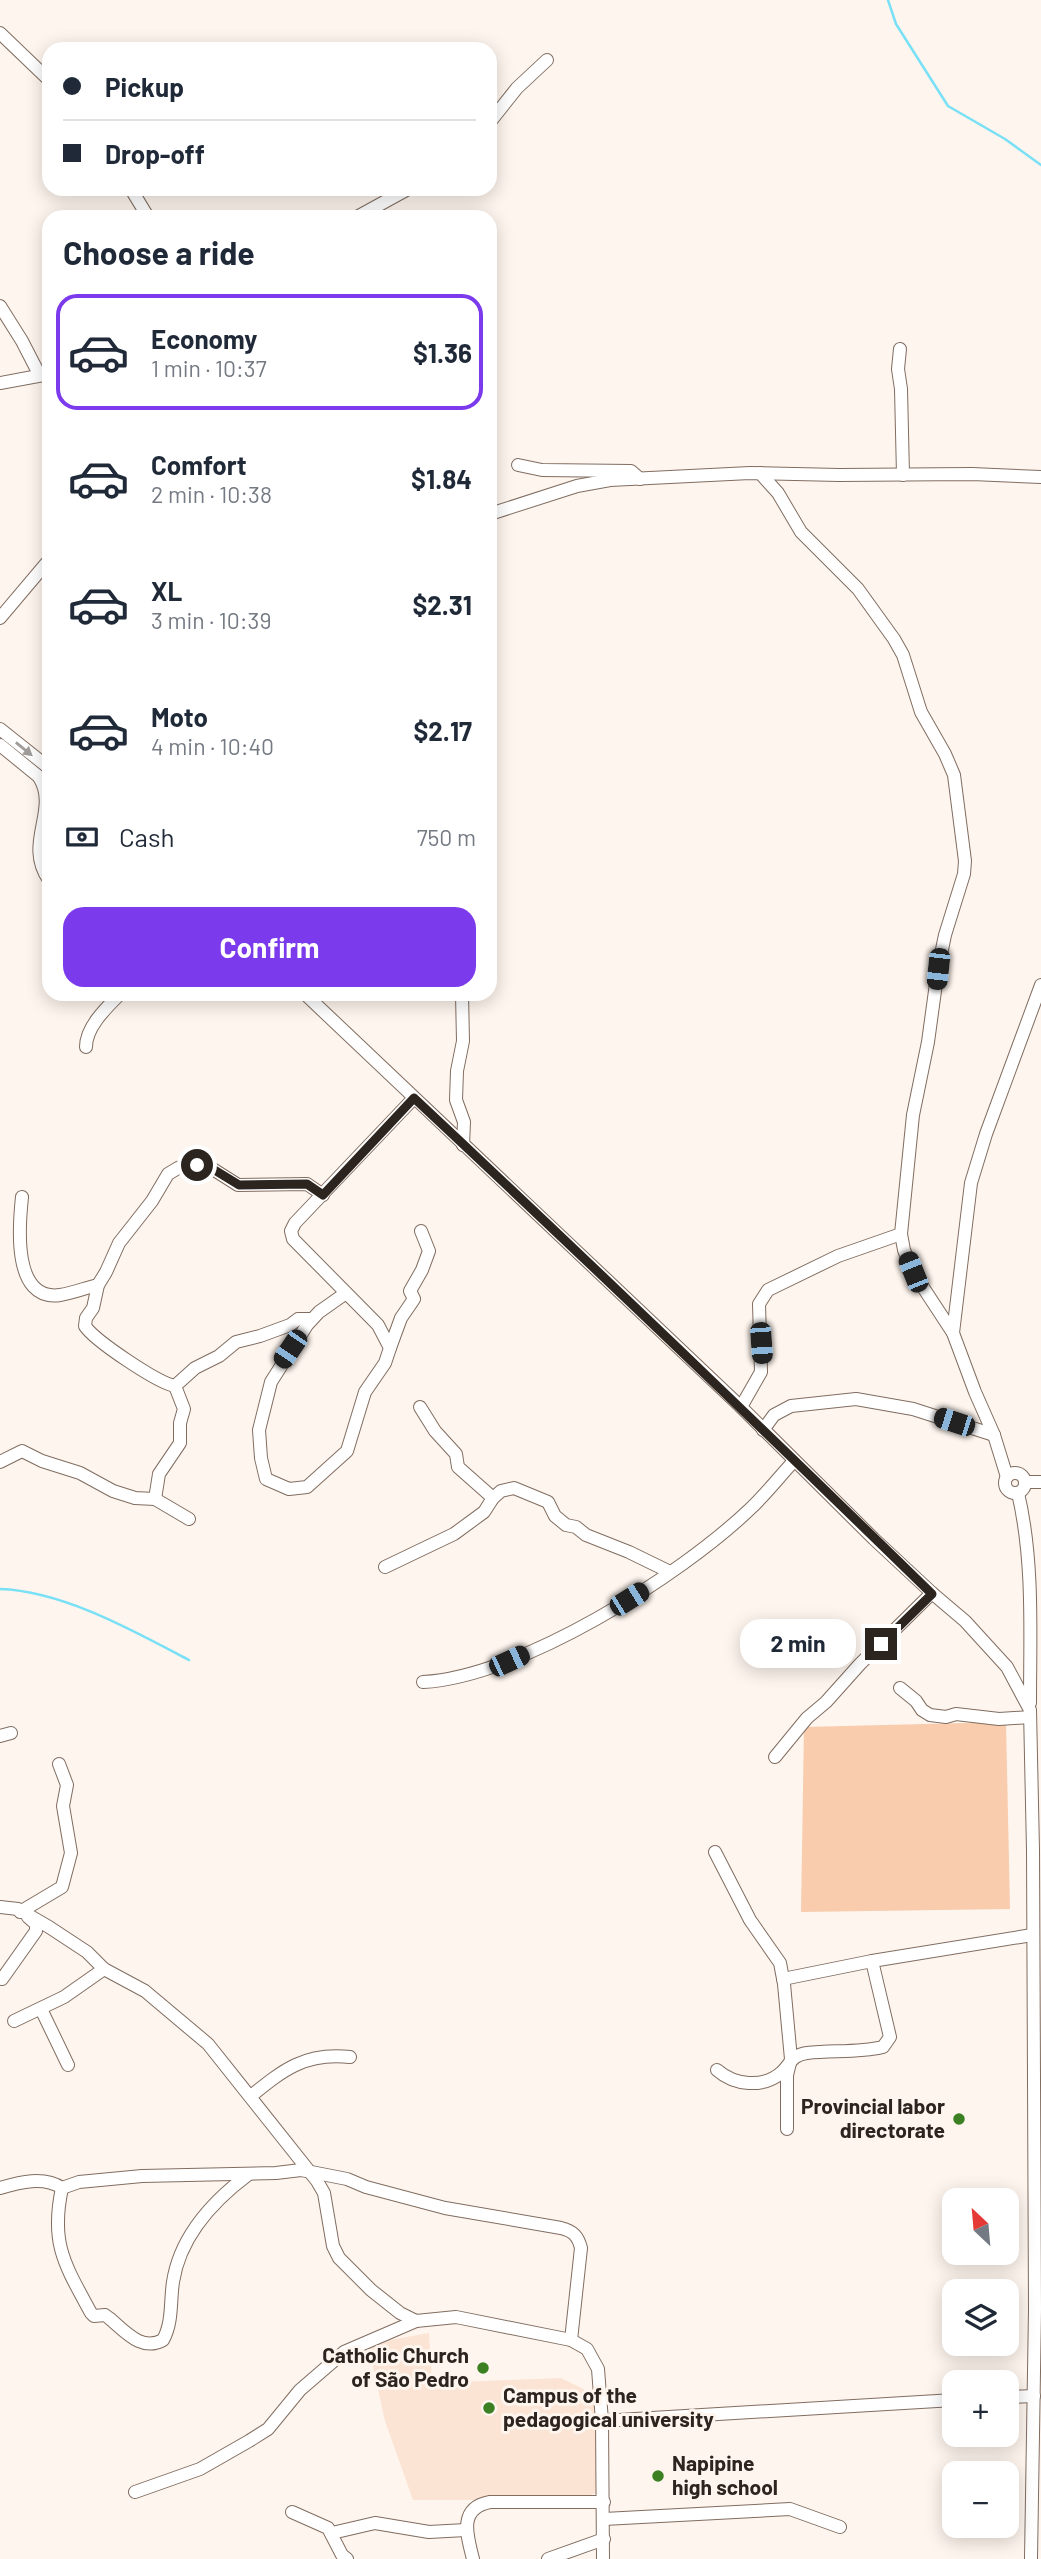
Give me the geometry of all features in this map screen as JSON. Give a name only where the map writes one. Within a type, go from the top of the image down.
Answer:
[{"type":"street","points":[[0,33],[42,73]]},
{"type":"street","points":[[497,113],[517,88],[547,60]]},
{"type":"street","points":[[369,210],[395,196]]},
{"type":"street","points":[[0,306],[42,371]]},
{"type":"street","points":[[900,349],[898,369],[903,475]]},
{"type":"street","points":[[0,383],[42,374]]},
{"type":"street","points":[[518,465],[542,470],[631,471],[640,479]]},
{"type":"street","points":[[760,473],[778,493],[801,531],[858,589],[884,622],[903,655],[921,712],[946,754],[954,775],[965,861],[964,874],[945,935],[938,969],[914,1115],[901,1234],[913,1272],[953,1333],[975,1392],[995,1435],[1007,1477],[1012,1473],[1024,1476],[1022,1487],[1036,1635],[1030,1714],[1037,1850],[1032,1935],[1038,2305],[1034,2396],[1038,2415],[1031,2559]]},
{"type":"street","points":[[497,512],[578,486],[610,480],[760,473],[1041,477]]},
{"type":"street","points":[[0,618],[42,568]]},
{"type":"street","points":[[0,729],[42,773]]},
{"type":"street","points":[[0,745],[42,774]]},
{"type":"street","points":[[42,819],[39,858],[42,865]]},
{"type":"street","points":[[953,1333],[971,1183],[986,1134],[1041,985]]},
{"type":"street","points":[[86,1047],[97,1020],[114,1001]]},
{"type":"street","points":[[312,1001],[741,1407],[932,1594],[965,1621],[1007,1667],[1030,1714]]},
{"type":"street","points":[[462,1001],[463,1041],[457,1071],[456,1100],[464,1122],[463,1145]]},
{"type":"street","points":[[390,1348],[378,1325],[293,1239],[291,1231],[295,1223],[414,1098]]},
{"type":"street","points":[[175,1386],[164,1384],[88,1331],[85,1326],[86,1318],[93,1308],[98,1285],[119,1243],[152,1201],[168,1174],[193,1163],[208,1166],[239,1185],[307,1184],[323,1195]]},
{"type":"street","points":[[22,1197],[20,1256],[29,1279],[40,1291],[58,1296],[98,1285]]},
{"type":"street","points":[[346,1293],[312,1319],[274,1375],[259,1430],[261,1458],[267,1479],[289,1489],[307,1487],[347,1451],[365,1392],[384,1363],[401,1318],[414,1299],[410,1291],[429,1251],[421,1231]]},
{"type":"street","points":[[741,1407],[761,1372],[759,1304],[763,1294],[838,1256],[901,1234]]},
{"type":"street","points":[[175,1386],[195,1368],[219,1356],[241,1339],[260,1336],[290,1325],[298,1319],[312,1319]]},
{"type":"street","points":[[155,1499],[159,1474],[180,1443],[180,1423],[184,1409],[175,1386]]},
{"type":"street","points":[[763,1430],[774,1415],[791,1406],[856,1399],[913,1409],[995,1435]]},
{"type":"street","points":[[420,1407],[435,1430],[457,1454],[458,1467],[493,1498]]},
{"type":"street","points":[[0,1462],[22,1451],[42,1461],[80,1472],[113,1491],[155,1499],[189,1519]]},
{"type":"street","points":[[423,1682],[461,1678],[509,1661],[613,1609],[703,1549],[751,1509],[794,1461]]},
{"type":"street","points":[[1022,1487],[1041,1482]]},
{"type":"street","points":[[385,1567],[467,1526],[484,1512],[493,1498],[508,1489],[520,1488],[548,1502],[555,1516],[566,1525],[576,1527],[597,1541],[629,1552],[670,1572]]},
{"type":"street","points":[[775,1756],[807,1717],[826,1702],[859,1664],[932,1594]]},
{"type":"street","points":[[900,1688],[930,1715],[946,1717],[956,1714],[999,1719],[1030,1714]]},
{"type":"street","points":[[11,1909],[62,1887],[65,1880],[71,1853],[63,1806],[67,1785],[59,1764]]},
{"type":"street","points":[[715,1852],[750,1920],[780,1963],[791,2059],[787,2075],[787,2129]]},
{"type":"street","points":[[11,1909],[49,1927],[88,1952],[104,1969],[145,1991],[208,2043],[324,2193],[333,2246],[339,2258],[370,2290],[416,2322]]},
{"type":"street","points":[[2,1979],[36,1931],[33,1921],[11,1909]]},
{"type":"street","points":[[783,1979],[872,1961],[1032,1935]]},
{"type":"street","points":[[717,2070],[733,2081],[744,2084],[769,2079],[782,2072],[791,2059],[804,2053],[856,2052],[883,2047],[890,2037],[872,1961]]},
{"type":"street","points":[[14,2021],[85,1984],[104,1969]]},
{"type":"street","points":[[41,2009],[68,2065]]},
{"type":"street","points":[[251,2096],[291,2066],[329,2056],[350,2057]]},
{"type":"street","points":[[62,2188],[79,2182],[142,2176],[309,2171],[347,2179],[366,2187],[444,2208],[570,2231],[578,2238],[581,2248],[571,2340]]},
{"type":"street","points":[[62,2188],[56,2223],[60,2248],[69,2273],[91,2313],[94,2316],[105,2315],[139,2343],[152,2344],[163,2340],[170,2327],[176,2267],[195,2227],[249,2174]]},
{"type":"street","points":[[0,2188],[53,2181],[62,2188]]},
{"type":"street","points":[[135,2492],[200,2469],[268,2429],[300,2390],[344,2352],[416,2322],[456,2318],[571,2340],[587,2348],[598,2369],[602,2421],[603,2559]]},
{"type":"street","points":[[1019,2397],[1034,2396]]},
{"type":"street","points":[[602,2421],[942,2401]]},
{"type":"street","points":[[473,2559],[466,2529],[474,2506],[490,2502],[604,2502]]},
{"type":"street","points":[[604,2519],[790,2509],[840,2527]]},
{"type":"street","points":[[292,2512],[328,2528],[342,2555],[347,2559]]},
{"type":"street","points":[[332,2533],[374,2523],[429,2532],[466,2529]]},
{"type":"street","points":[[548,2559],[604,2539]]},
{"type":"shaded area","points":[[1006,1722],[1010,1909],[801,1912],[804,1727]]},
{"type":"shaded area","name":"Campus of the pedagogical university","points":[[429,2333],[432,2383],[561,2378],[596,2395],[598,2492],[583,2498],[566,2500],[413,2500],[385,2421],[368,2344]]},
{"type":"waterway","points":[[888,0],[896,24],[948,106],[1005,139],[1041,165]]},
{"type":"waterway","points":[[0,1589],[48,1597],[98,1614],[189,1660]]},
{"type":"place","name":"Provincial labor directorate","points":[[959,2119]]},
{"type":"place","name":"Catholic Church of São Pedro","points":[[483,2368]]},
{"type":"place","name":"Campus of the pedagogical university","points":[[489,2408]]},
{"type":"place","name":"Napipine high school","points":[[658,2476]]},
{"type":"route","points":[[197,1165],[208,1166],[239,1185],[307,1184],[323,1195],[414,1098],[741,1407],[932,1594],[881,1644]]}]
